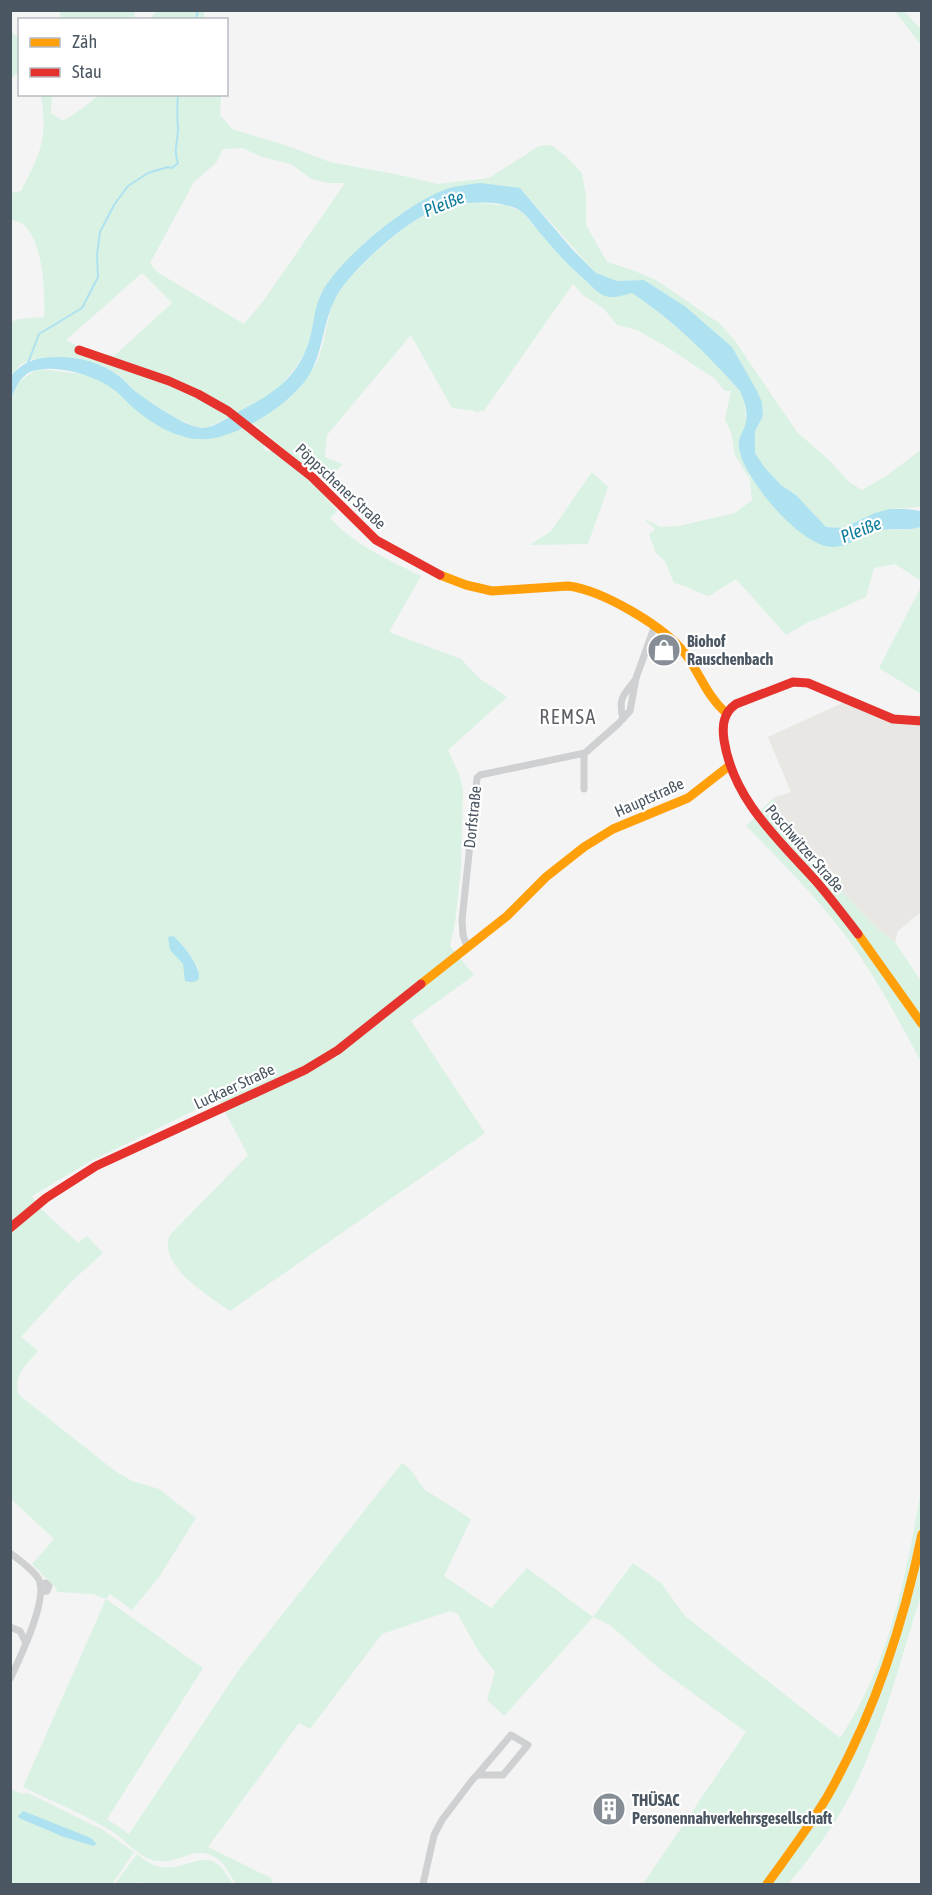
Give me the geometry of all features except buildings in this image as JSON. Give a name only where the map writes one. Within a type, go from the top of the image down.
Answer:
[{"type":"main road","name":"Pöppschener Straße","points":[[79,350],[158,377],[198,394],[223,409],[315,479],[361,529],[385,546],[428,570],[489,591],[570,587],[588,590],[654,628],[684,651],[715,703],[725,712]]},
{"type":"main road","points":[[729,766],[723,745],[725,712],[736,704],[793,682],[808,683],[822,688],[893,719],[921,721]]},
{"type":"main road","name":"Poschwitzer Straße","points":[[729,766],[753,811],[820,886],[867,945],[903,994],[921,1024]]},
{"type":"main road","name":"Hauptstraße","points":[[459,953],[507,916],[546,877],[584,847],[613,829],[688,798],[729,766]]},
{"type":"main road","name":"Luckaer Straße","points":[[10,1228],[46,1198],[96,1166],[305,1070],[338,1050],[459,953]]},
{"type":"main road","points":[[767,1884],[826,1798],[862,1729],[903,1620],[921,1534]]},
{"type":"street","name":"Dorfstraße","points":[[467,946],[462,921],[477,778],[480,775],[584,753],[630,711],[636,678],[654,628]]},
{"type":"street","name":"Dorfstraße","points":[[623,719],[621,700],[624,692],[636,678]]},
{"type":"street","points":[[584,753],[584,789]]},
{"type":"street","points":[[10,1553],[38,1578],[41,1594],[32,1629],[11,1677]]},
{"type":"street","points":[[10,1627],[20,1632],[26,1643]]},
{"type":"street","points":[[20,1632],[32,1629]]},
{"type":"street","points":[[423,1884],[434,1836],[442,1820],[477,1775],[511,1735],[528,1745],[503,1775],[477,1775]]},
{"type":"shaded area","points":[[853,698],[900,716],[911,717],[921,714],[921,912],[898,931],[895,942],[878,929],[842,892],[826,870],[790,831],[773,798],[791,792],[768,737]]},
{"type":"green space","points":[[158,10],[204,11],[204,18],[150,18]]},
{"type":"green space","points":[[59,11],[134,11],[135,18],[62,18]]},
{"type":"green space","points":[[895,11],[904,11],[921,29],[921,45]]},
{"type":"green space","points":[[11,31],[18,37],[18,73],[11,78]]},
{"type":"green space","points":[[41,96],[52,96],[51,113],[63,121],[98,96],[221,96],[220,115],[232,129],[330,162],[438,184],[489,178],[539,146],[551,145],[567,157],[582,173],[586,196],[586,225],[607,262],[656,280],[719,323],[735,341],[797,432],[832,463],[848,481],[862,490],[886,476],[921,450],[921,507],[890,509],[843,528],[826,527],[796,495],[781,485],[764,468],[755,452],[755,431],[763,416],[762,402],[732,347],[686,307],[644,280],[617,281],[596,273],[520,188],[452,187],[406,210],[365,242],[330,280],[320,295],[304,354],[279,388],[258,402],[206,428],[193,426],[174,417],[137,393],[120,376],[104,366],[83,360],[65,357],[34,359],[21,364],[11,376],[11,322],[18,319],[44,317],[42,269],[36,244],[24,225],[10,219],[11,193],[21,191],[34,166],[41,145],[44,123]],"holes":[[[243,148],[262,157],[291,164],[311,179],[329,183],[345,183],[264,300],[244,324],[157,272],[150,263],[194,182],[216,163],[223,149]],[[142,273],[172,303],[114,356],[81,348],[66,340]]]},
{"type":"green space","points":[[477,203],[506,205],[522,212],[576,273],[619,296],[632,293],[675,326],[715,364],[740,391],[744,399],[749,475],[779,511],[847,543],[880,530],[906,530],[921,527],[921,581],[895,564],[874,568],[866,597],[810,621],[786,635],[736,579],[709,596],[674,583],[665,561],[656,553],[649,534],[655,529],[643,518],[660,527],[679,526],[735,513],[752,500],[750,480],[735,455],[731,432],[725,420],[731,391],[725,391],[715,379],[667,347],[637,330],[617,325],[604,309],[583,295],[573,284],[483,412],[452,408],[411,335],[327,435],[325,457],[343,464],[331,476],[329,487],[324,482],[328,482],[327,466],[312,461],[303,465],[253,423],[291,393],[311,372],[322,347],[333,303],[362,265],[392,238],[421,217],[444,207]]},
{"type":"green space","points":[[40,369],[90,375],[112,388],[147,418],[179,436],[244,428],[265,443],[263,448],[267,451],[274,450],[315,485],[337,511],[330,518],[339,528],[372,551],[421,576],[389,632],[461,659],[479,678],[507,697],[448,750],[463,789],[461,868],[450,946],[474,975],[411,1021],[485,1133],[230,1311],[187,1279],[171,1258],[168,1247],[170,1235],[248,1155],[218,1099],[91,1161],[32,1196],[41,1209],[78,1243],[87,1236],[103,1253],[71,1282],[21,1337],[38,1351],[19,1376],[17,1388],[19,1395],[115,1471],[132,1481],[159,1489],[196,1518],[159,1577],[132,1610],[110,1594],[106,1599],[93,1594],[57,1592],[56,1588],[32,1564],[54,1539],[11,1499],[10,399],[18,384]],"holes":[[[181,943],[199,969],[185,971],[183,964],[170,950]]]},
{"type":"green space","points":[[592,472],[608,487],[588,544],[530,545],[551,531]]},
{"type":"green space","points":[[921,587],[921,694],[879,668]]},
{"type":"green space","points":[[773,798],[790,831],[826,870],[842,892],[878,929],[895,942],[921,981],[921,1062],[887,999],[848,939],[812,895],[746,826]]},
{"type":"green space","points":[[402,1463],[410,1469],[424,1489],[471,1519],[444,1576],[491,1608],[527,1568],[593,1617],[504,1716],[487,1700],[495,1672],[479,1652],[457,1613],[450,1611],[382,1634],[310,1729],[299,1723],[208,1847],[271,1878],[273,1884],[236,1884],[221,1862],[204,1853],[171,1860],[152,1860],[100,1824],[23,1787],[106,1599],[203,1668],[107,1819],[129,1834],[240,1668]]},
{"type":"green space","points":[[921,1491],[921,1601],[919,1601],[887,1704],[869,1755],[846,1803],[819,1845],[788,1884],[643,1884],[746,1732],[661,1670],[610,1625],[593,1617],[633,1563],[662,1584],[685,1616],[840,1738],[872,1680],[883,1650],[902,1588]]},
{"type":"green space","points":[[10,1788],[21,1794],[28,1793],[103,1830],[134,1852],[112,1884],[11,1884]]},
{"type":"green space","points":[[137,1854],[152,1864],[162,1867],[212,1861],[221,1867],[233,1884],[138,1882],[136,1884],[115,1884]]},
{"type":"water","name":"Pleiße","points":[[480,183],[520,188],[572,249],[596,273],[617,281],[644,280],[686,307],[732,347],[762,402],[763,416],[755,431],[755,453],[781,485],[796,495],[826,527],[843,528],[875,513],[890,509],[906,509],[921,511],[921,527],[875,531],[845,545],[833,547],[820,544],[791,525],[764,495],[744,464],[739,443],[746,422],[744,402],[740,391],[715,364],[675,326],[632,293],[611,297],[600,293],[567,263],[523,213],[515,208],[492,203],[467,203],[435,210],[409,225],[379,248],[352,275],[335,299],[316,360],[305,381],[280,406],[246,427],[229,434],[198,439],[180,436],[145,417],[116,391],[102,382],[82,374],[58,369],[28,373],[18,384],[11,399],[11,376],[21,366],[32,360],[45,358],[75,358],[98,364],[112,371],[136,392],[185,423],[203,428],[215,425],[262,399],[292,373],[306,349],[321,294],[330,279],[360,247],[418,203],[453,187]]},
{"type":"water","points":[[173,936],[190,955],[199,972],[199,978],[195,982],[185,981],[183,964],[170,950],[168,937]]},
{"type":"water","points":[[23,1811],[91,1838],[96,1843],[94,1846],[64,1837],[19,1818],[18,1816]]},
{"type":"waterway","points":[[196,18],[198,10]]},
{"type":"waterway","points":[[28,363],[39,334],[82,308],[98,277],[97,255],[100,232],[114,205],[128,186],[148,173],[172,168],[178,163],[176,150],[178,96]]},
{"type":"traffic: slow","points":[[440,575],[466,585],[492,591],[568,586],[615,602],[649,622],[677,644],[691,662],[708,692],[725,712]]},
{"type":"traffic: slow","points":[[421,984],[507,916],[546,877],[584,847],[613,829],[688,798],[729,766]]},
{"type":"traffic: slow","points":[[858,934],[922,1024]]},
{"type":"traffic: slow","points":[[767,1884],[827,1797],[859,1734],[896,1636],[922,1534]]},
{"type":"traffic: jam","points":[[79,350],[169,381],[228,411],[312,477],[376,540],[440,575]]},
{"type":"traffic: jam","points":[[858,934],[821,886],[772,833],[747,799],[729,761],[723,735],[724,720],[728,711],[736,704],[793,682],[808,683],[893,719],[922,721]]},
{"type":"traffic: jam","points":[[10,1228],[46,1198],[96,1166],[305,1070],[338,1050],[421,984]]},
{"type":"place","name":"Biohof Rauschenbach","points":[[664,650]]},
{"type":"place","name":"THÜSAC Personennahverkehrsgesellschaft","points":[[609,1809]]},
{"type":"district","name":"REMSA","points":[[568,717]]}]
